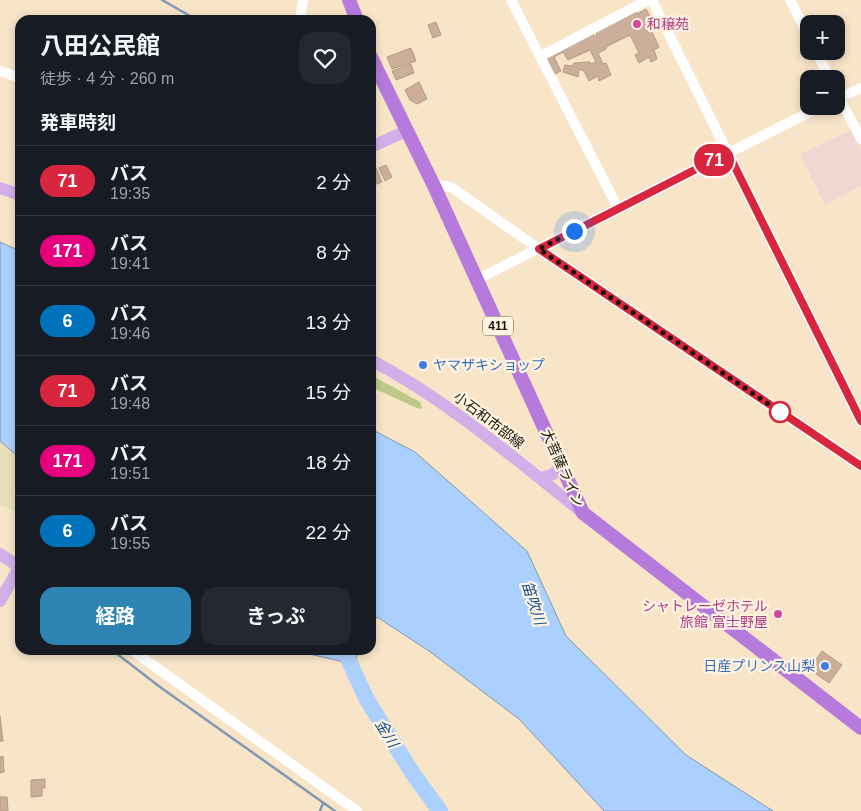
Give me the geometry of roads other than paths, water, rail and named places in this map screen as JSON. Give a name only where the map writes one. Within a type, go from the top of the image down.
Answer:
[{"type":"highway","points":[[349,0],[355,15]]},
{"type":"highway","name":"411","points":[[376,70],[406,132]]},
{"type":"highway","name":"大菩薩ライン","points":[[406,132],[435,188],[583,513],[861,728]]},
{"type":"main road","points":[[376,146],[406,132]]},
{"type":"main road","points":[[0,188],[15,193]]},
{"type":"main road","name":"小石和市部線","points":[[376,363],[449,408],[491,439],[583,513]]},
{"type":"main road","points":[[540,478],[554,474],[560,469],[562,464]]},
{"type":"main road","points":[[0,554],[15,564]]},
{"type":"main road","points":[[0,601],[15,576]]},
{"type":"street","points":[[300,15],[302,0]]},
{"type":"street","points":[[511,0],[618,208]]},
{"type":"street","points":[[541,56],[648,0]]},
{"type":"street","points":[[652,0],[861,421]]},
{"type":"street","points":[[790,0],[800,19]]},
{"type":"street","points":[[0,71],[15,76]]},
{"type":"street","points":[[845,93],[861,88]]},
{"type":"street","points":[[845,110],[861,139]]},
{"type":"street","points":[[476,280],[804,115]]},
{"type":"street","points":[[435,188],[451,187],[539,249],[861,466]]},
{"type":"street","points":[[139,655],[357,811]]},
{"type":"water","points":[[0,242],[15,249],[15,454],[0,441]]},
{"type":"water","name":"笛吹川","points":[[376,432],[415,452],[527,551],[566,636],[686,755],[773,811],[604,811],[519,719],[429,651],[377,617],[376,619]]},
{"type":"water","points":[[314,655],[358,655],[353,664]]},
{"type":"waterway","points":[[162,0],[188,15]]},
{"type":"waterway","points":[[118,655],[160,687],[335,811]]},
{"type":"waterway","name":"金川","points":[[346,655],[366,698],[413,774],[440,811]]},
{"type":"waterway","points":[[320,811],[323,803]]},
{"type":"place","name":"和穣苑","points":[[637,24]]},
{"type":"place","name":"ヤマザキショップ","points":[[423,365]]},
{"type":"place","name":"シャトレーゼホテル 旅館 富士野屋","points":[[778,614]]},
{"type":"place","name":"日産プリンス山梨","points":[[825,666]]}]
